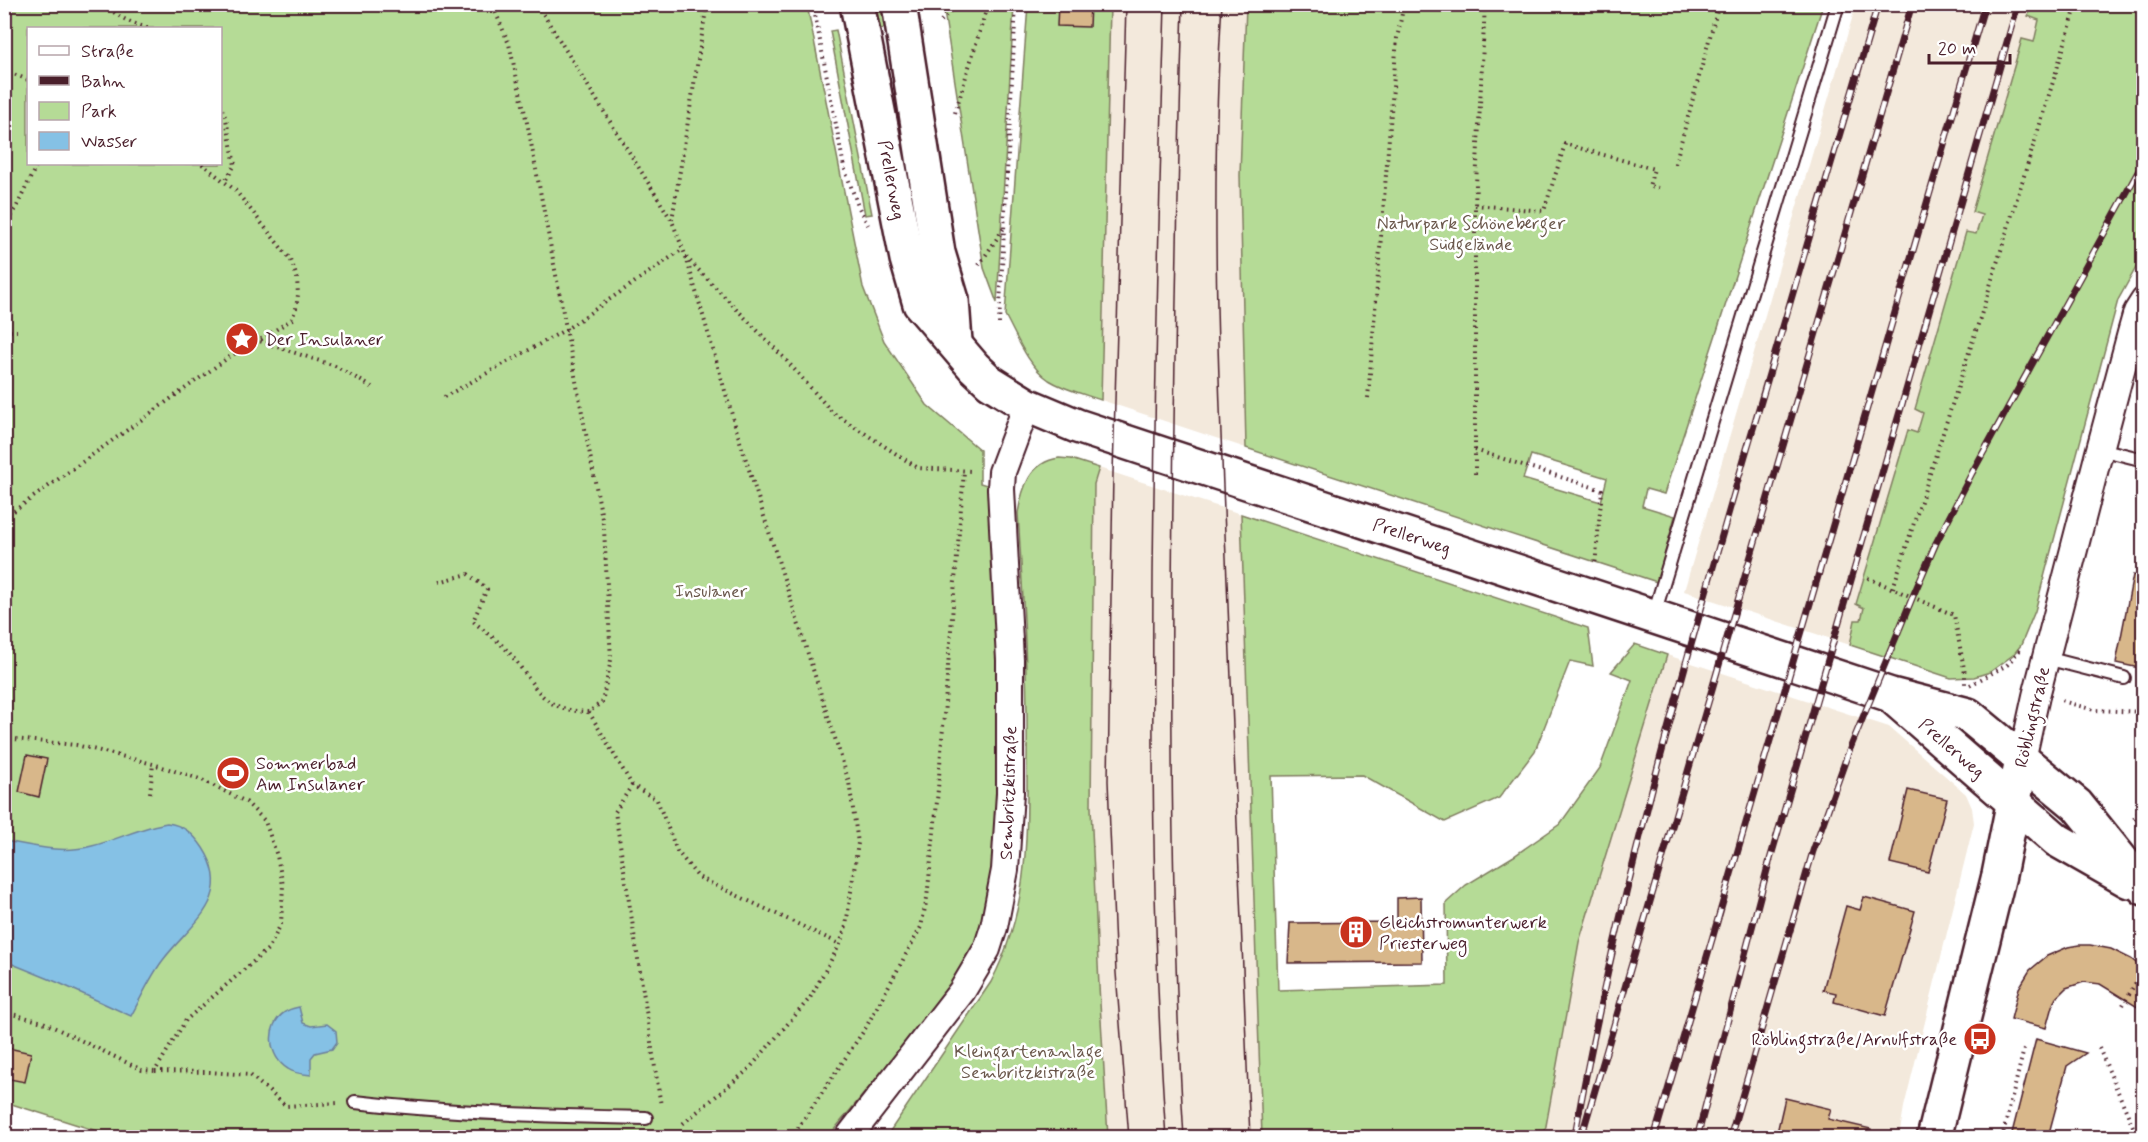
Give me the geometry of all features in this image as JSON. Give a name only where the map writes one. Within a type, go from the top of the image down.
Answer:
[{"type":"main road","name":"Prellerweg","points":[[857,4],[913,281],[920,304],[990,382],[1027,405],[1077,426],[1891,694],[1968,715],[2076,805],[2144,888]]},
{"type":"main road","name":"Prellerweg","points":[[900,4],[938,253],[952,300],[955,342]]},
{"type":"main road","name":"Prellerweg","points":[[1891,694],[2057,840],[2144,888]]},
{"type":"main road","name":"Röblingstraße","points":[[1934,1137],[1999,874],[2022,760]]},
{"type":"street","name":"Röblingstraße","points":[[2022,760],[2100,449],[2137,312],[2144,301]]},
{"type":"street","name":"Sembritzkistraße","points":[[848,1137],[962,991],[987,949],[994,927],[1005,870],[1010,793],[1010,660],[1002,472],[1027,405]]},
{"type":"lane","points":[[1654,616],[1838,4]]},
{"type":"lane","points":[[2100,449],[2144,460]]},
{"type":"lane","points":[[2046,658],[2124,678]]},
{"type":"lane","points":[[354,1102],[544,1116],[646,1118]]},
{"type":"path","points":[[105,4],[115,14],[143,27]]},
{"type":"path","points":[[440,582],[468,574],[487,589],[473,621],[510,654],[537,691],[553,706],[571,711],[589,712],[602,702],[610,660],[604,530],[528,126],[509,44],[492,4]]},
{"type":"path","points":[[537,4],[672,221],[683,249],[737,432],[849,782],[858,843],[850,906],[840,944],[810,998],[749,1069],[680,1126]]},
{"type":"path","points":[[672,221],[707,4]]},
{"type":"path","points":[[813,4],[844,167],[858,206],[872,234]]},
{"type":"path","points":[[941,21],[957,4]]},
{"type":"path","points":[[955,113],[988,4]]},
{"type":"path","points":[[999,324],[1016,4]]},
{"type":"path","points":[[1368,398],[1397,38],[1404,4]]},
{"type":"path","points":[[1474,474],[1474,204],[1485,4]]},
{"type":"path","points":[[1675,164],[1719,4]]},
{"type":"path","points":[[1893,588],[1982,312],[2077,4]]},
{"type":"path","points":[[4,70],[27,80]]},
{"type":"path","points":[[222,109],[235,165],[225,181]]},
{"type":"path","points":[[1474,204],[1544,211],[1565,144],[1654,169],[1649,186],[1658,188]]},
{"type":"path","points":[[4,226],[17,206],[37,165]]},
{"type":"path","points":[[4,518],[232,355],[259,341],[292,319],[296,308],[297,278],[291,260],[225,181],[203,165]]},
{"type":"path","points":[[979,265],[1004,228]]},
{"type":"path","points":[[444,397],[565,330],[683,249]]},
{"type":"path","points":[[686,257],[786,360],[832,412],[918,468],[971,471]]},
{"type":"path","points":[[4,331],[17,331]]},
{"type":"path","points":[[259,341],[335,366],[372,387]]},
{"type":"path","points":[[1475,450],[1602,490],[1595,566]]},
{"type":"path","points":[[791,1137],[865,1029],[921,927],[927,898],[936,813],[964,471]]},
{"type":"path","points":[[1868,578],[1954,615],[1965,674],[1965,687],[2007,665],[2021,649]]},
{"type":"path","points":[[2062,701],[2094,710],[2144,712]]},
{"type":"path","points":[[589,712],[632,785],[657,800],[677,851],[698,877],[840,944]]},
{"type":"path","points":[[4,738],[76,745],[153,764],[200,779],[246,802],[265,821],[277,856],[283,885],[281,924],[269,948],[186,1020],[155,1071]]},
{"type":"path","points":[[150,793],[153,764]]},
{"type":"path","points":[[632,785],[615,812],[662,1110]]},
{"type":"path","points":[[2134,819],[2144,804]]},
{"type":"path","points":[[2123,1005],[2144,968]]},
{"type":"path","points":[[4,1012],[43,1022],[142,1070],[209,1071],[250,1075],[286,1106],[354,1102]]},
{"type":"path","points":[[2001,1137],[2025,1045]]},
{"type":"path","points":[[2099,1048],[2138,1137]]},
{"type":"shaded area","points":[[1110,5],[1246,5],[1240,175],[1246,448],[1101,400]]},
{"type":"shaded area","points":[[1856,5],[2032,5],[2028,16],[2039,19],[2033,42],[2022,39],[1972,211],[1982,215],[1976,235],[1966,232],[1915,409],[1924,412],[1917,433],[1908,430],[1856,603],[1864,608],[1861,621],[1855,620],[1850,645],[1684,591]]},
{"type":"shaded area","points":[[1099,468],[1241,514],[1262,1137],[1108,1137],[1091,807],[1094,484]]},
{"type":"shaded area","points":[[1667,655],[1889,727],[1966,794],[1972,808],[1974,823],[1904,1107],[1899,1137],[1544,1138],[1579,942]]},
{"type":"green space","points":[[2032,4],[2143,5],[2143,255],[2118,300],[2035,611],[2021,645],[2013,655],[1990,672],[1974,677],[1951,678],[1850,645],[1855,620],[1861,620],[1864,608],[1856,604],[1908,430],[1917,433],[1923,413],[1915,409],[1966,232],[1976,234],[1982,215],[1972,212],[2022,39],[2034,42],[2039,20],[2028,16]]},
{"type":"green space","name":"Insulaner","points":[[4,5],[807,5],[863,287],[884,341],[927,405],[980,450],[980,483],[990,486],[1001,711],[995,864],[981,934],[948,992],[828,1137],[119,1138],[5,1102]]},
{"type":"green space","points":[[872,5],[885,5],[889,28],[877,29]]},
{"type":"green space","points":[[943,5],[1014,5],[997,303],[984,268]]},
{"type":"green space","points":[[1028,5],[1110,5],[1101,400],[1061,386],[1042,374],[1024,350],[1005,315]]},
{"type":"green space","name":"Naturpark Schöneberger Südgelände","points":[[1246,5],[1823,5],[1664,494],[1646,489],[1642,506],[1675,516],[1657,582],[1246,448],[1240,175]],"holes":[[[1531,455],[1607,478],[1601,502],[1523,479]]]},
{"type":"green space","points":[[836,30],[872,214],[865,215],[830,31]]},
{"type":"green space","name":"Kleingartenanlage Sembritzkistraße","points":[[1071,459],[1099,468],[1094,484],[1091,807],[1108,1137],[886,1137],[991,982],[1013,928],[1023,873],[1027,818],[1026,667],[1018,513],[1025,486],[1034,471],[1049,460]]},
{"type":"green space","points":[[1241,514],[1588,628],[1593,666],[1570,661],[1535,751],[1499,798],[1445,822],[1362,775],[1271,776],[1278,990],[1447,985],[1446,903],[1466,885],[1514,856],[1560,824],[1600,768],[1632,680],[1611,672],[1635,644],[1667,655],[1579,942],[1544,1137],[1262,1137]]},
{"type":"water","points":[[167,823],[187,831],[203,848],[212,866],[214,882],[212,896],[206,910],[158,967],[131,1016],[5,961],[5,841],[48,848],[81,848]]},
{"type":"water","points":[[299,1007],[303,1023],[311,1026],[327,1024],[336,1031],[337,1042],[332,1049],[315,1053],[311,1058],[311,1075],[299,1074],[288,1069],[281,1064],[273,1049],[274,1025],[287,1011]]},
{"type":"building","points":[[1058,4],[1090,4],[1089,27],[1057,26]]},
{"type":"building","points":[[2133,575],[2144,576],[2144,669],[2116,663]]},
{"type":"building","points":[[27,755],[47,759],[39,797],[19,792]]},
{"type":"building","points":[[1908,790],[1947,799],[1928,872],[1890,863]]},
{"type":"building","name":"Gleichstromunterwerk Priesterweg","points":[[1421,897],[1422,962],[1288,963],[1290,923],[1397,922],[1397,898]]},
{"type":"building","points":[[1864,897],[1915,911],[1885,1016],[1834,1002],[1836,993],[1823,990],[1846,906],[1860,910]]},
{"type":"building","points":[[2079,945],[2111,949],[2131,959],[2144,969],[2144,1011],[2100,984],[2084,982],[2066,988],[2056,998],[2046,1028],[2011,1019],[2019,988],[2030,970],[2047,956]]},
{"type":"building","points":[[2036,1039],[2086,1053],[2067,1066],[2048,1137],[2011,1137]]},
{"type":"building","points":[[4,1047],[31,1053],[25,1082],[4,1078]]},
{"type":"building","points":[[1785,1098],[1831,1109],[1828,1119],[1871,1129],[1870,1137],[1776,1137]]},
{"type":"tram line","points":[[1126,4],[1113,473],[1108,781],[1116,973],[1129,1138]]},
{"type":"tram line","points":[[1165,4],[1156,360],[1153,715],[1156,926],[1166,1138]]},
{"type":"tram line","points":[[1183,4],[1173,500],[1172,819],[1176,978],[1184,1138]]},
{"type":"tram line","points":[[1222,4],[1216,143],[1216,281],[1250,1138]]},
{"type":"railway","points":[[1576,1129],[1592,1044],[1651,792],[1744,459],[1878,4]]},
{"type":"railway","points":[[1581,1138],[1912,4]]},
{"type":"railway","points":[[1654,1138],[1985,4]]},
{"type":"railway","points":[[1697,1138],[1767,870],[2018,4]]},
{"type":"railway","points":[[1730,1138],[1813,851],[1847,756],[1913,596],[1936,543],[1972,473],[2144,161]]},
{"type":"place","name":"Der Insulaner","points":[[242,339]]},
{"type":"place","name":"Sommerbad Am Insulaner","points":[[233,773]]},
{"type":"place","name":"Gleichstromunterwerk Priesterweg","points":[[1356,932]]},
{"type":"place","name":"Röblingstraße/Arnulfstraße","points":[[1980,1039]]}]
